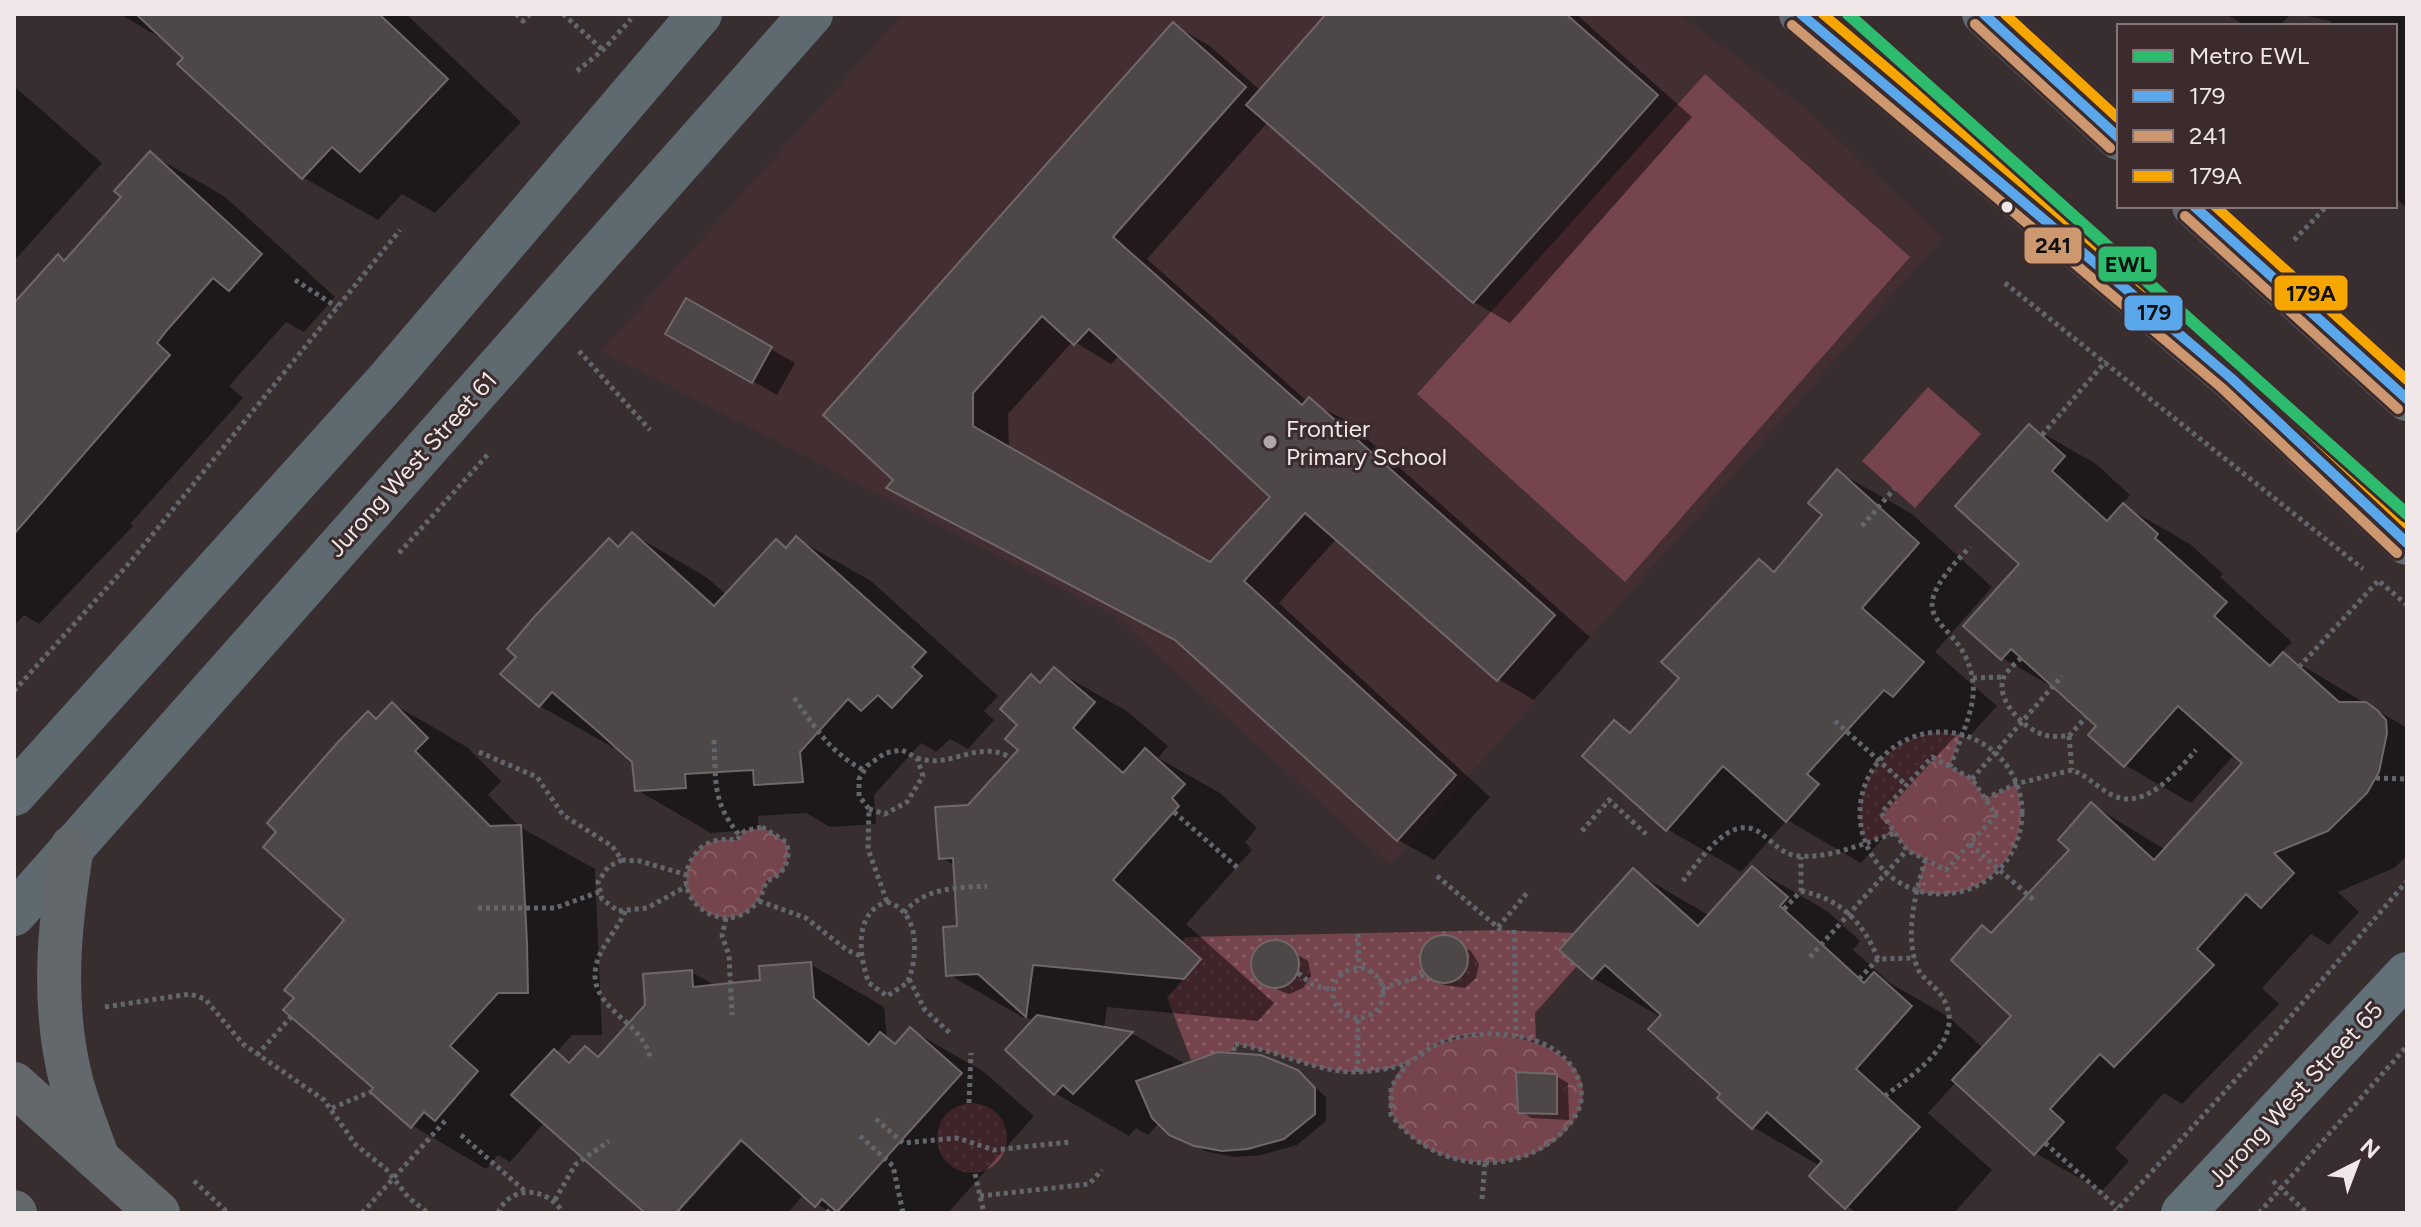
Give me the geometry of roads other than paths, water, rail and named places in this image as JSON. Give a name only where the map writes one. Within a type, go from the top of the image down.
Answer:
[{"type":"main road","points":[[72,847],[59,929],[58,995],[72,1082],[98,1159]]},
{"type":"main road","points":[[14,1084],[158,1213]]},
{"type":"street","points":[[14,794],[387,381],[700,14]]},
{"type":"street","name":"Jurong West Street 61","points":[[14,914],[811,14]]},
{"type":"street","points":[[1801,14],[2231,378],[2407,543]]},
{"type":"street","points":[[1984,14],[2117,136]]},
{"type":"street","points":[[2196,208],[2407,399]]},
{"type":"street","name":"Jurong West Street 65","points":[[2183,1213],[2407,974]]},
{"type":"metro line","name":"EWL","points":[[1848,14],[2407,514]]},
{"type":"place","name":"Frontier Primary School","points":[[1270,442]]}]
